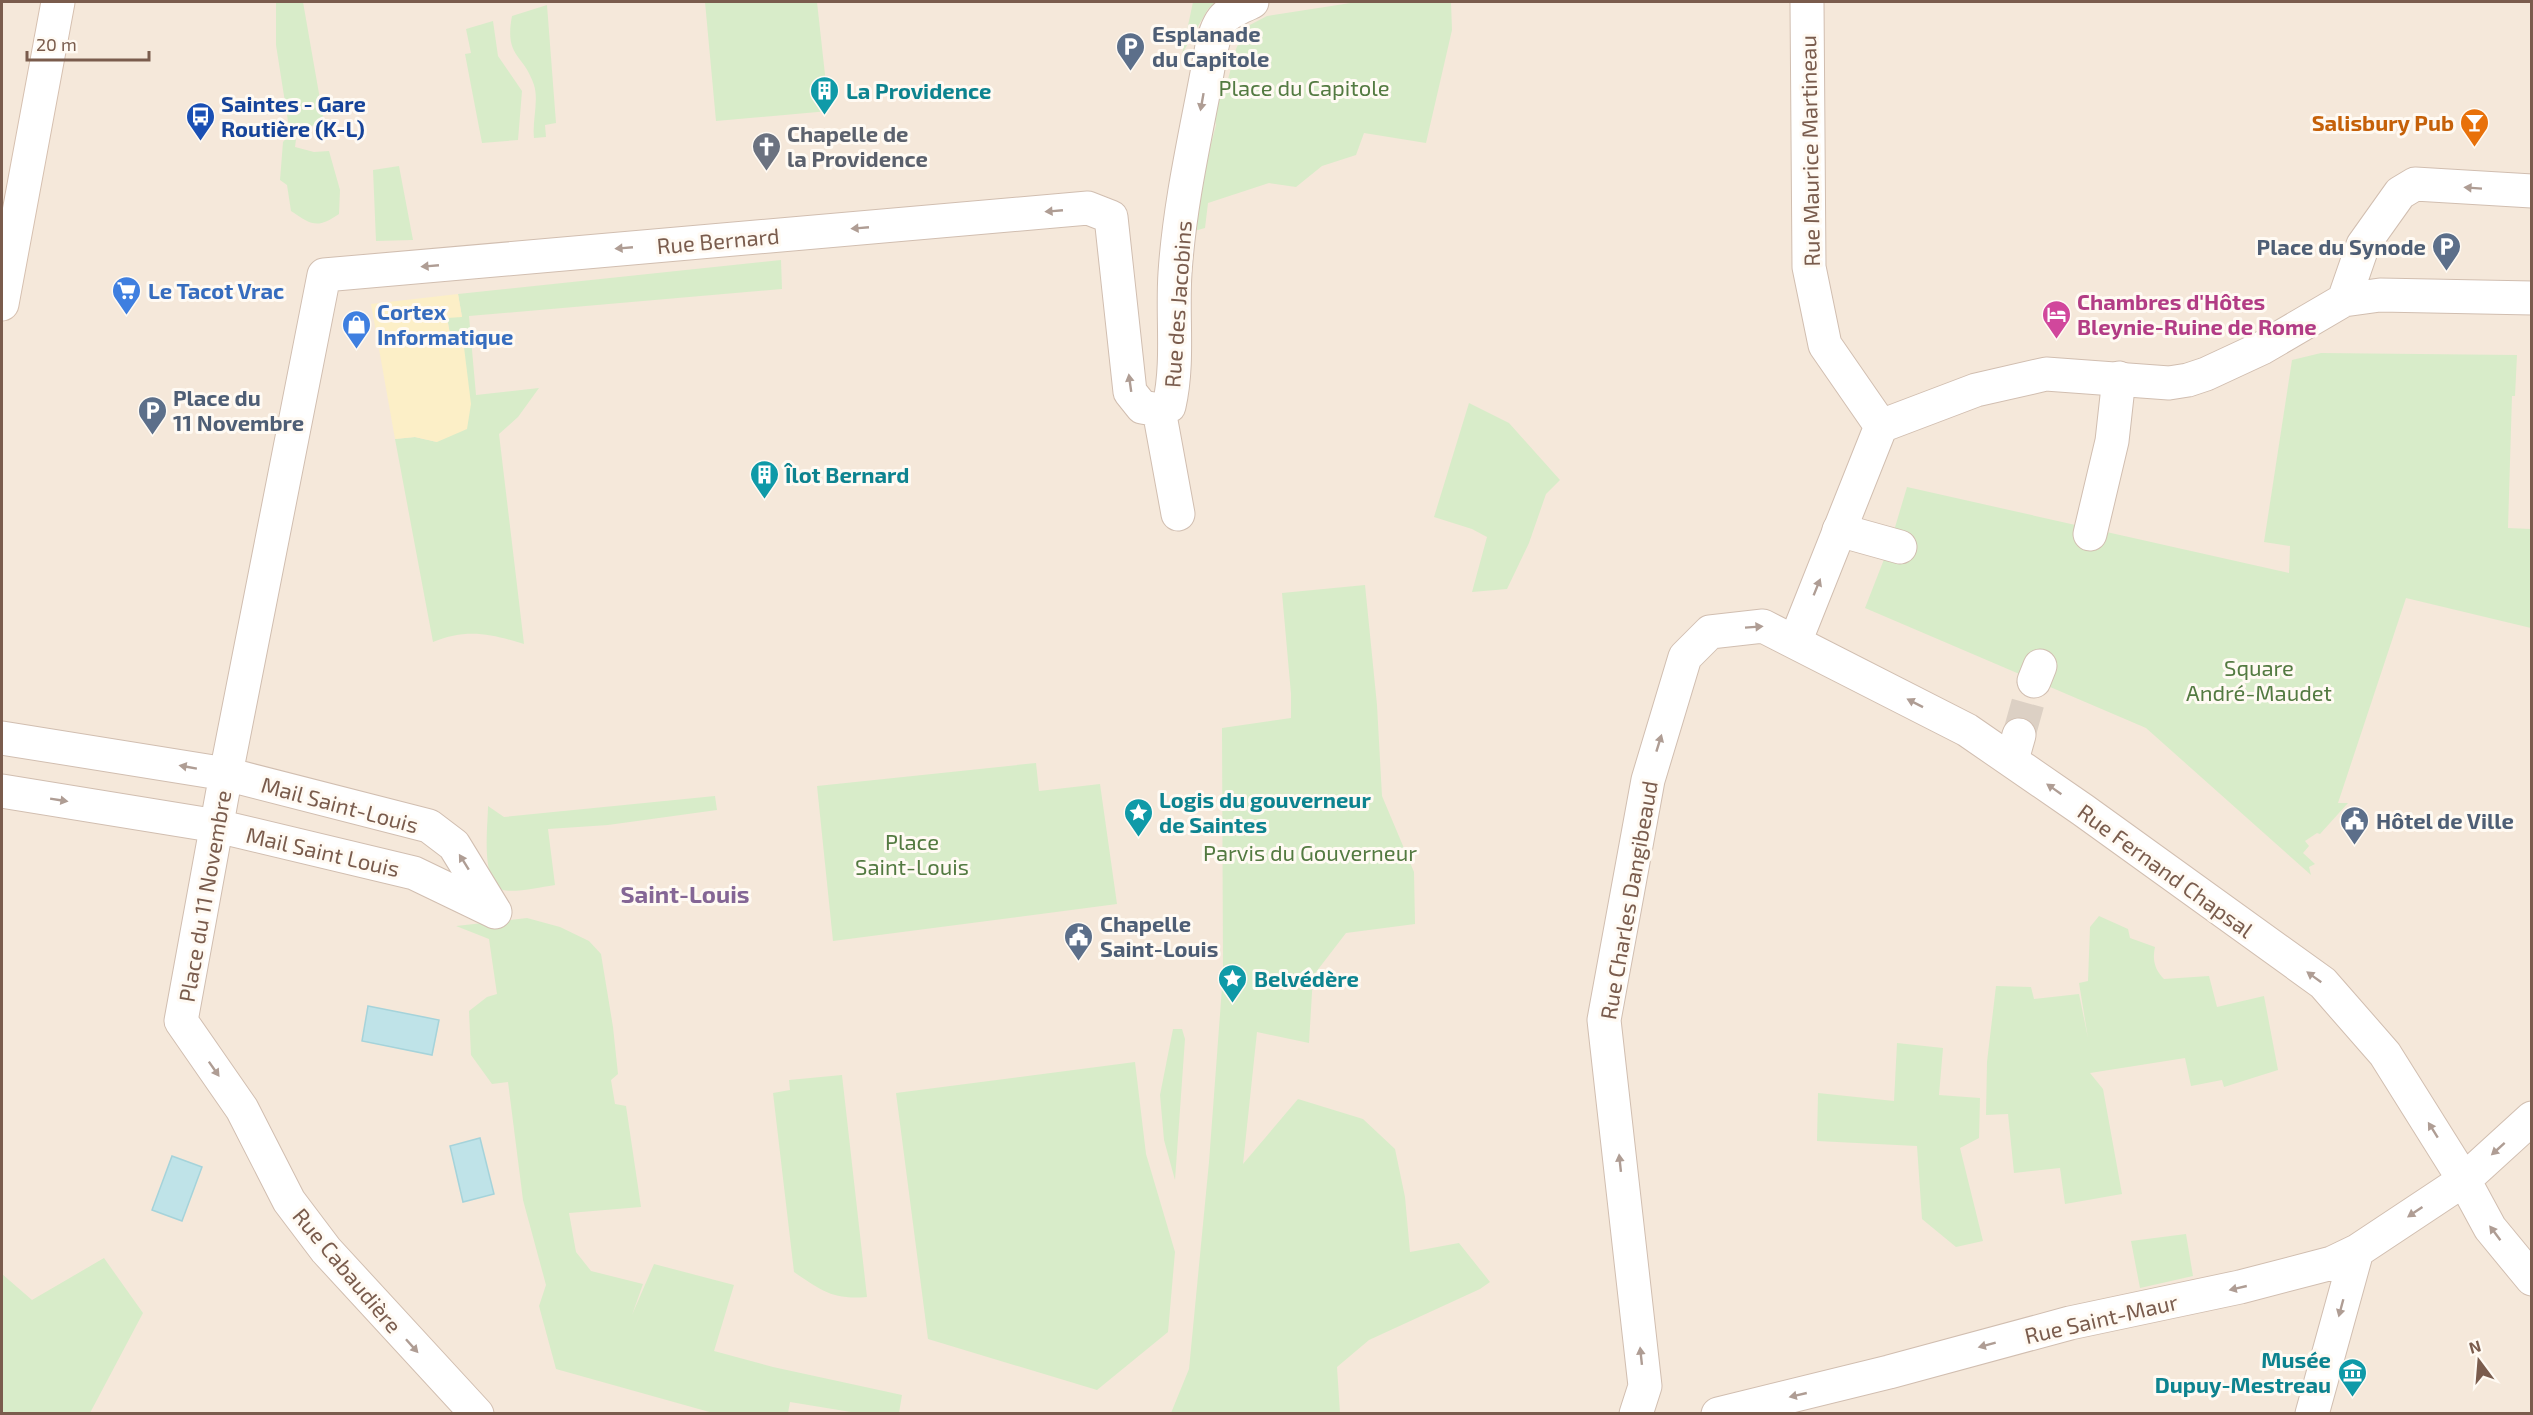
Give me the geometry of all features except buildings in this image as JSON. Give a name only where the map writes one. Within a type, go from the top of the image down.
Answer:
[{"type":"street","points":[[2,303],[17,210],[58,2]]},
{"type":"street","name":"Rue des Jacobins","points":[[1111,217],[1131,392],[1142,407],[1159,410],[1169,406],[1174,384],[1175,271],[1183,206],[1217,24],[1231,12],[1252,2]]},
{"type":"street","name":"Rue Maurice Martineau","points":[[1807,2],[1809,267],[1825,345],[1881,426]]},
{"type":"street","points":[[2344,300],[2363,245],[2400,193],[2407,188],[2415,184],[2532,191]]},
{"type":"street","name":"Rue Bernard","points":[[324,275],[1088,208],[1111,217]]},
{"type":"street","name":"Place du 11 Novembre","points":[[181,1021],[226,774],[324,275]]},
{"type":"street","points":[[1795,642],[1881,426],[1976,390],[2046,374],[2169,383],[2188,380],[2262,348],[2344,300],[2380,295],[2532,298]]},
{"type":"street","points":[[2090,534],[2112,441],[2118,378]]},
{"type":"street","points":[[1159,410],[1178,514]]},
{"type":"street","points":[[1839,530],[1900,547]]},
{"type":"street","name":"Rue Charles Dangibeaud","points":[[1636,1413],[1645,1386],[1604,1020],[1648,780],[1685,657],[1710,633],[1762,626],[1795,642]]},
{"type":"street","name":"Rue Fernand Chapsal","points":[[1795,642],[1967,730],[2015,748],[2323,983],[2385,1054],[2464,1180],[2490,1228],[2532,1279]]},
{"type":"street","name":"Mail Saint-Louis","points":[[2,738],[226,774],[429,826],[454,845],[495,912]]},
{"type":"street","name":"Mail Saint Louis","points":[[2,791],[217,826],[414,873],[495,912]]},
{"type":"street","name":"Rue Cabaudière","points":[[181,1021],[242,1108],[289,1201],[320,1242],[477,1413]]},
{"type":"street","name":"Rue Saint-Maur","points":[[1718,1413],[1888,1372],[2070,1323],[2251,1285],[2332,1263],[2357,1251],[2464,1180],[2532,1119]]},
{"type":"street","points":[[2313,1413],[2357,1251]]},
{"type":"shaded area","points":[[2,2],[2531,2],[2531,1413],[2,1413]]},
{"type":"green space","points":[[276,2],[303,2],[325,128],[308,125],[297,132],[295,147],[314,152],[329,151],[340,190],[339,214],[325,222],[310,222],[291,211],[287,185],[280,180],[283,142],[290,134],[276,45]]},
{"type":"green space","points":[[705,2],[817,2],[829,111],[716,121]]},
{"type":"green space","points":[[1193,2],[1216,2],[1208,9],[1182,54]]},
{"type":"green space","name":"Place du Capitole","points":[[1357,2],[1451,2],[1452,30],[1426,143],[1364,133],[1356,155],[1322,166],[1296,187],[1269,183],[1208,203],[1205,228],[1194,231],[1201,182],[1216,125],[1211,98],[1227,83],[1236,49],[1246,27],[1267,16]]},
{"type":"green space","points":[[547,5],[556,123],[545,125],[546,137],[534,138],[536,98],[534,85],[513,48],[510,30],[512,16]]},
{"type":"green space","points":[[493,21],[498,56],[522,91],[518,140],[482,143],[465,54],[471,53],[466,29]]},
{"type":"green space","points":[[399,166],[413,240],[376,241],[373,170]]},
{"type":"green space","points":[[781,260],[782,289],[469,316],[476,395],[539,388],[518,417],[499,434],[524,644],[479,634],[457,635],[433,642],[395,439],[415,437],[437,442],[462,339],[451,340],[447,317],[462,317],[458,294]]},
{"type":"green space","name":"Square André-Maudet","points":[[2321,353],[2517,355],[2515,396],[2512,396],[2508,528],[2531,529],[2531,628],[2406,598],[2338,803],[2348,803],[2320,834],[2317,833],[2305,841],[2309,846],[2303,853],[2315,864],[2309,867],[2311,875],[2146,728],[1865,608],[1890,544],[1907,487],[2289,573],[2290,546],[2264,542],[2292,360]]},
{"type":"green space","points":[[1469,403],[1509,423],[1560,480],[1546,494],[1529,543],[1507,589],[1472,592],[1487,537],[1472,529],[1434,517]]},
{"type":"green space","name":"Parvis du Gouverneur","points":[[1365,585],[1377,705],[1382,796],[1414,872],[1415,924],[1346,933],[1313,976],[1309,1043],[1257,1032],[1243,1164],[1298,1099],[1363,1119],[1395,1149],[1405,1197],[1410,1252],[1459,1243],[1490,1282],[1480,1289],[1369,1340],[1337,1367],[1340,1413],[1171,1413],[1189,1369],[1209,1162],[1223,974],[1222,728],[1291,718],[1282,593]]},
{"type":"green space","name":"Place Saint-Louis","points":[[1036,763],[1039,791],[1100,784],[1117,904],[833,941],[817,786]]},
{"type":"green space","points":[[715,796],[717,810],[608,825],[548,829],[555,885],[508,891],[496,885],[491,876],[487,852],[488,806],[504,817]]},
{"type":"green space","points":[[2099,916],[2128,929],[2130,938],[2155,947],[2155,965],[2164,979],[2209,976],[2217,1007],[2264,996],[2278,1070],[2224,1087],[2222,1080],[2191,1086],[2185,1058],[2090,1073],[2103,1089],[2122,1194],[2065,1204],[2060,1168],[2014,1173],[2008,1114],[1986,1115],[1987,1062],[1996,986],[2031,987],[2034,999],[2079,994],[2088,1038],[2079,983],[2088,981],[2090,927]]},
{"type":"green space","points":[[527,918],[560,927],[589,941],[601,954],[618,1074],[611,1080],[615,1104],[626,1106],[641,1207],[569,1213],[576,1252],[591,1271],[643,1284],[632,1315],[654,1264],[734,1285],[714,1351],[773,1367],[902,1395],[899,1413],[857,1413],[790,1402],[788,1413],[713,1413],[556,1369],[539,1306],[546,1285],[523,1200],[508,1082],[492,1084],[471,1055],[469,1011],[487,997],[497,994],[489,939],[456,926]]},
{"type":"green space","points":[[1173,1029],[1182,1029],[1185,1039],[1175,1180],[1164,1140],[1160,1095]]},
{"type":"green space","points":[[1897,1043],[1943,1048],[1939,1095],[1980,1098],[1979,1138],[1960,1148],[1983,1241],[1956,1247],[1922,1219],[1917,1146],[1817,1141],[1818,1093],[1894,1101]]},
{"type":"green space","points":[[1135,1062],[1146,1154],[1175,1252],[1168,1332],[1097,1390],[928,1339],[896,1093]]},
{"type":"green space","points":[[842,1075],[867,1297],[836,1295],[812,1284],[794,1272],[773,1093],[790,1090],[789,1080]]},
{"type":"green space","points":[[2186,1234],[2193,1276],[2140,1288],[2131,1241]]},
{"type":"green space","points":[[104,1258],[143,1313],[90,1413],[2,1413],[2,1274],[32,1300]]},
{"type":"sand","points":[[458,294],[462,317],[447,318],[451,340],[463,339],[471,404],[467,429],[437,442],[415,437],[395,439],[371,304]]},
{"type":"water","points":[[368,1006],[439,1020],[432,1055],[362,1041]]},
{"type":"water","points":[[480,1138],[494,1194],[463,1202],[450,1146]]},
{"type":"water","points":[[172,1156],[202,1167],[182,1221],[152,1210]]},
{"type":"tunnel","points":[[2019,735],[2034,681]]},
{"type":"place","name":"Esplanade du Capitole","points":[[1131,72]]},
{"type":"place","name":"La Providence","points":[[825,116]]},
{"type":"place","name":"Saintes - Gare Routière (K-L)","points":[[200,142]]},
{"type":"place","name":"Salisbury Pub","points":[[2475,148]]},
{"type":"place","name":"Chapelle de la Providence","points":[[766,172]]},
{"type":"place","name":"Place du Synode","points":[[2447,272]]},
{"type":"place","name":"Le Tacot Vrac","points":[[127,316]]},
{"type":"place","name":"Chambres d'Hôtes Bleynie-Ruine de Rome","points":[[2056,340]]},
{"type":"place","name":"Cortex Informatique","points":[[356,350]]},
{"type":"place","name":"Place du 11 Novembre","points":[[152,436]]},
{"type":"place","name":"Îlot Bernard","points":[[764,500]]},
{"type":"place","name":"Logis du gouverneur de Saintes","points":[[1138,838]]},
{"type":"place","name":"Hôtel de Ville","points":[[2355,846]]},
{"type":"place","name":"Chapelle Saint-Louis","points":[[1079,962]]},
{"type":"place","name":"Belvédère","points":[[1233,1004]]},
{"type":"place","name":"Musée Dupuy-Mestreau","points":[[2352,1398]]},
{"type":"district","name":"Saint-Louis","points":[[685,893]]}]
